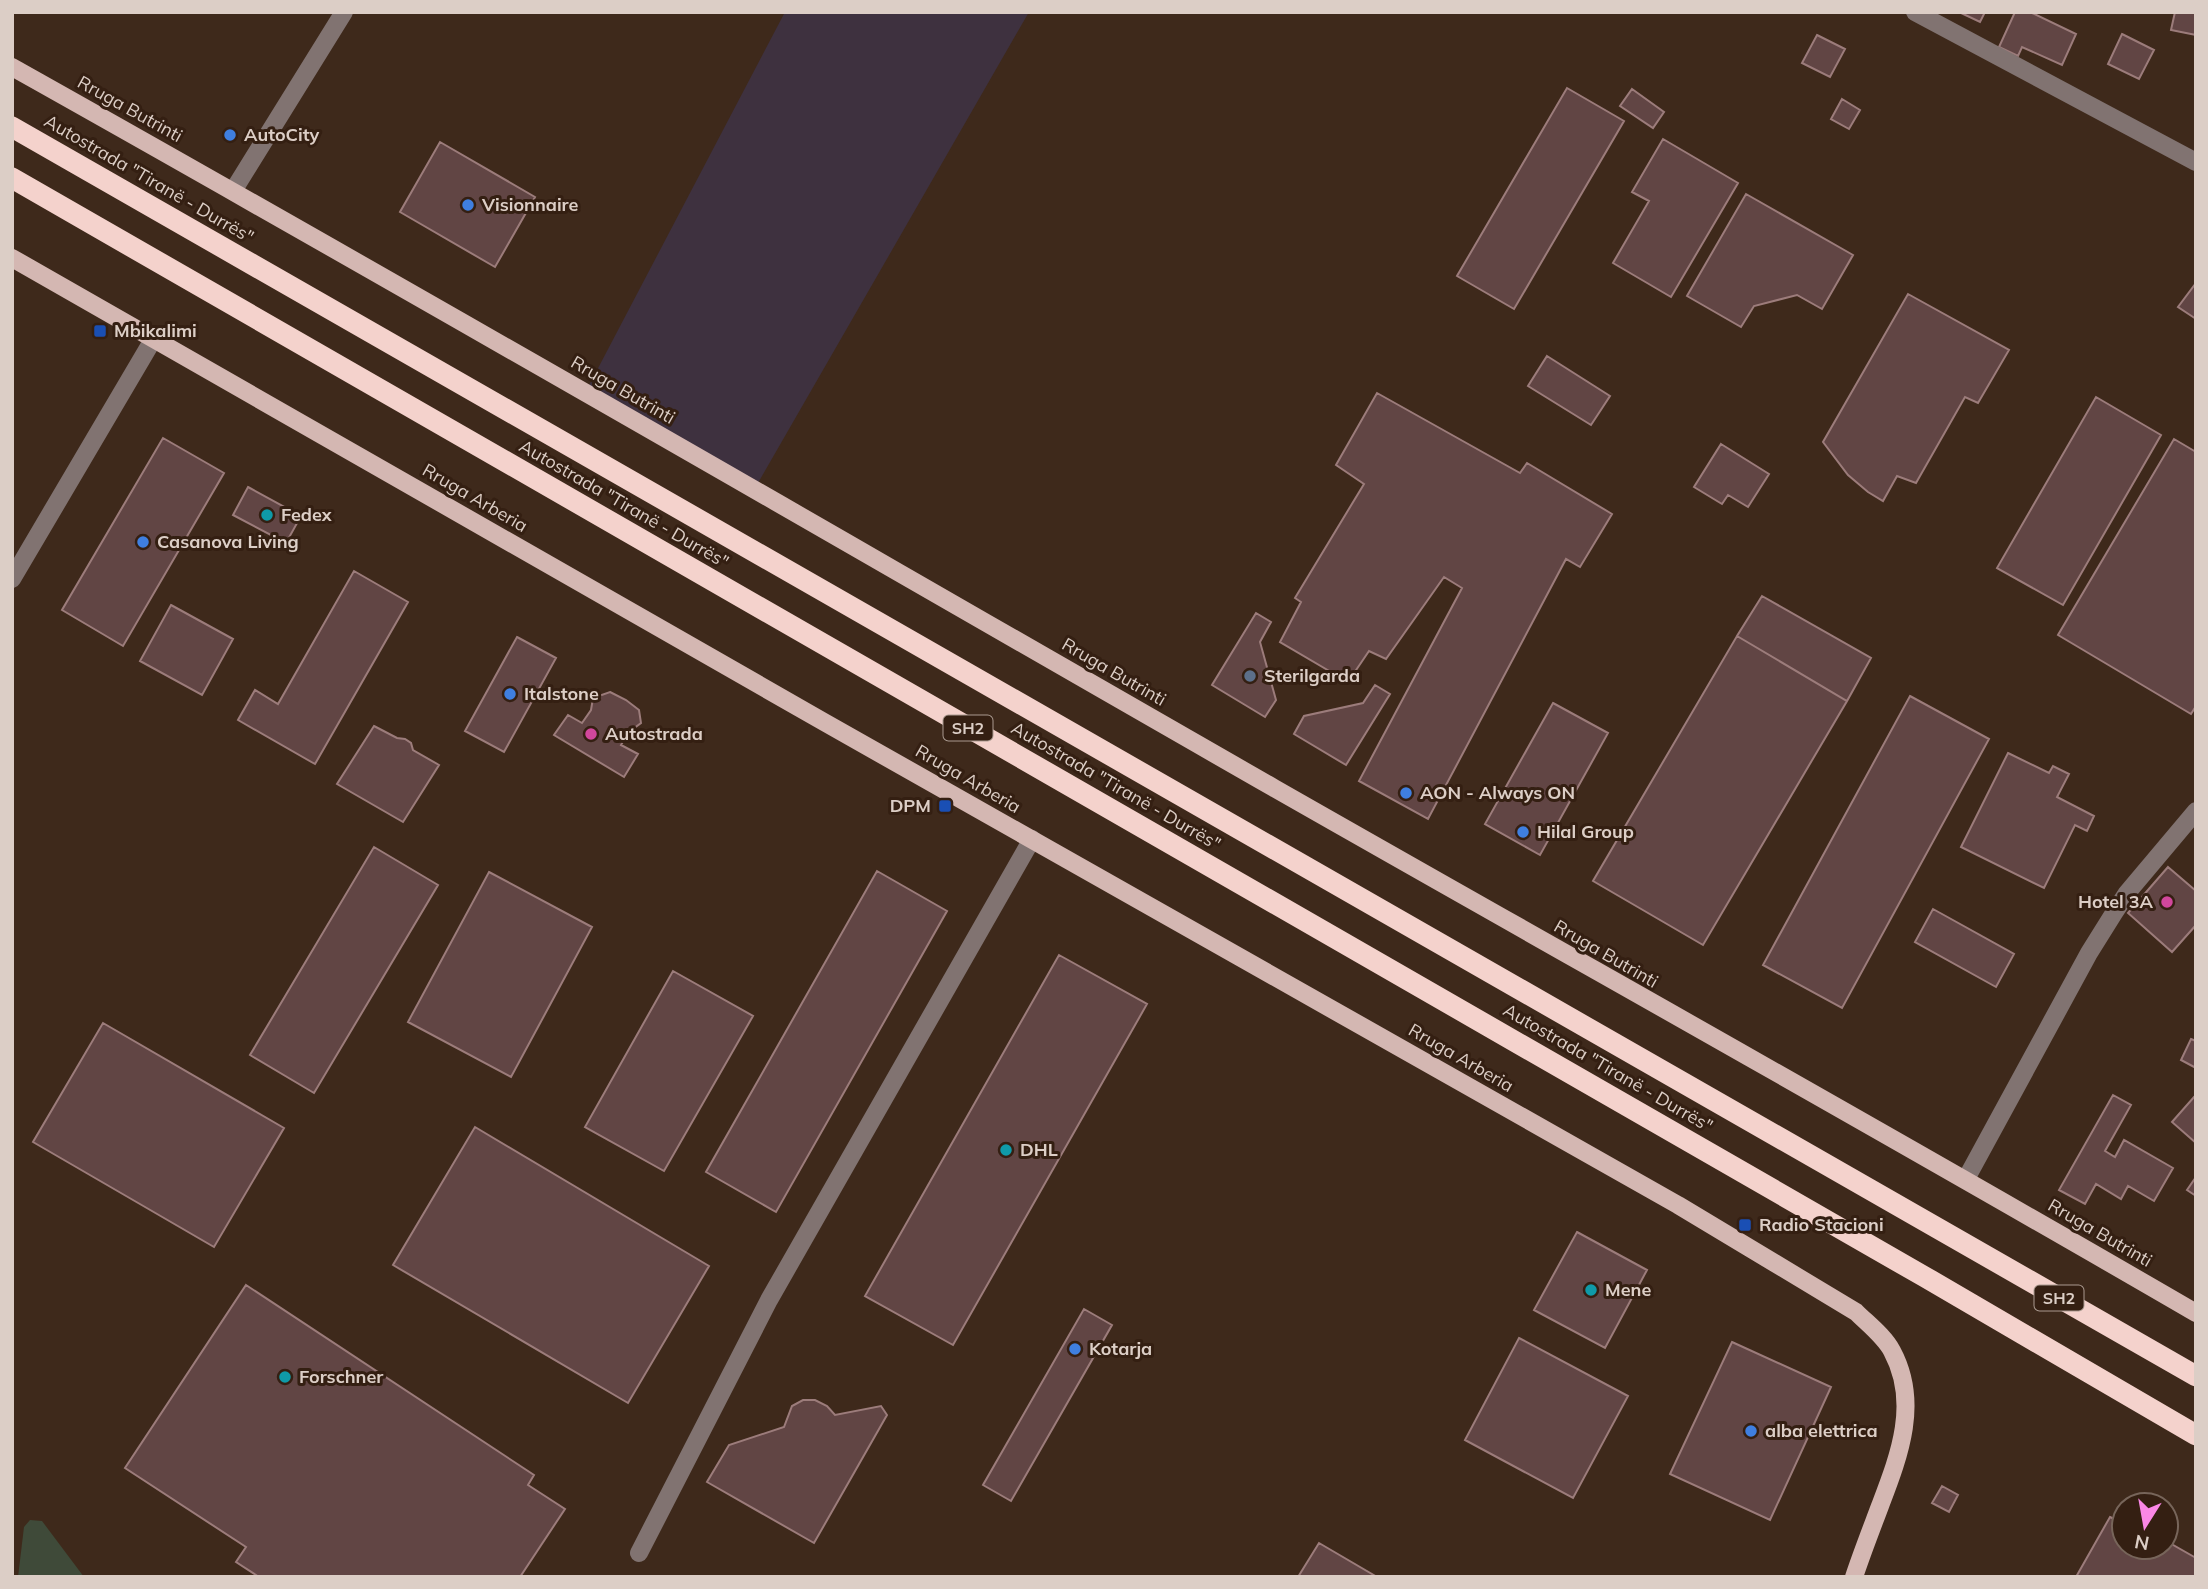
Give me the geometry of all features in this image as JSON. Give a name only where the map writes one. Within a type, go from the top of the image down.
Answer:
[{"type":"highway","name":"Autostrada \"Tiranë - Durrës\"","points":[[12,127],[2196,1376]]},
{"type":"highway","name":"Autostrada \"Tiranë - Durrës\"","points":[[12,178],[2196,1435]]},
{"type":"main road","name":"Rruga Butrinti","points":[[12,67],[2196,1313]]},
{"type":"main road","name":"Rruga Arberia","points":[[12,258],[1702,1219],[1856,1312],[1891,1350],[1901,1374],[1906,1403],[1905,1428],[1900,1451],[1854,1577]]},
{"type":"street","points":[[233,191],[344,12]]},
{"type":"street","points":[[1915,12],[2196,162]]},
{"type":"street","points":[[12,579],[154,338]]},
{"type":"street","points":[[1965,1179],[2089,953],[2114,913],[2127,893],[2196,811]]},
{"type":"street","points":[[639,1553],[769,1300],[1032,839]]},
{"type":"shaded area","points":[[785,12],[1029,12],[754,490],[585,393]]},
{"type":"green space","points":[[30,1520],[42,1521],[84,1577],[18,1577],[24,1527]]},
{"type":"building","points":[[1959,12],[1985,12],[1980,22]]},
{"type":"building","points":[[2015,12],[2030,12],[2076,34],[2062,65],[2022,47],[2018,56],[1999,47]]},
{"type":"building","points":[[2175,12],[2196,12],[2196,35],[2171,30]]},
{"type":"building","points":[[2122,34],[2154,50],[2139,79],[2108,64]]},
{"type":"building","points":[[1817,35],[1845,49],[1830,77],[1802,63]]},
{"type":"building","points":[[1567,88],[1624,121],[1514,309],[1457,276]]},
{"type":"building","points":[[1632,89],[1664,112],[1653,128],[1620,106]]},
{"type":"building","points":[[1842,99],[1860,110],[1849,129],[1831,119]]},
{"type":"building","points":[[1663,139],[1738,183],[1671,297],[1613,263],[1649,201],[1632,192]]},
{"type":"building","name":"Visionnaire","points":[[440,142],[535,197],[495,267],[400,212]]},
{"type":"building","points":[[1746,194],[1853,255],[1822,309],[1797,295],[1754,306],[1741,327],[1687,296]]},
{"type":"building","points":[[2196,283],[2196,319],[2178,307]]},
{"type":"building","points":[[1908,294],[2009,350],[1978,403],[1965,397],[1916,483],[1897,476],[1883,501],[1848,475],[1823,442]]},
{"type":"building","points":[[1547,356],[1610,396],[1591,425],[1528,386]]},
{"type":"building","points":[[1377,393],[1520,473],[1527,463],[1612,514],[1580,567],[1566,559],[1428,819],[1359,781],[1462,588],[1444,577],[1386,659],[1369,651],[1348,682],[1280,642],[1301,602],[1295,598],[1364,484],[1336,465]]},
{"type":"building","points":[[2096,397],[2161,435],[2063,605],[1997,568]]},
{"type":"building","name":"Casanova Living","points":[[163,438],[224,473],[123,646],[62,610]]},
{"type":"building","points":[[2174,439],[2196,452],[2196,706],[2191,714],[2058,635]]},
{"type":"building","points":[[1721,444],[1769,474],[1748,507],[1728,495],[1722,504],[1694,487]]},
{"type":"building","name":"Fedex","points":[[248,487],[301,516],[286,543],[233,515]]},
{"type":"building","points":[[354,571],[408,602],[315,764],[238,720],[255,690],[278,704]]},
{"type":"building","points":[[1762,596],[1871,658],[1847,701],[1737,636]]},
{"type":"building","points":[[171,605],[233,639],[202,695],[140,661]]},
{"type":"building","points":[[1256,613],[1271,622],[1260,642],[1276,700],[1265,717],[1212,685]]},
{"type":"building","points":[[1737,636],[1847,701],[1703,945],[1593,881]]},
{"type":"building","name":"Italstone","points":[[517,637],[556,658],[504,752],[465,731]]},
{"type":"building","points":[[1375,685],[1390,694],[1346,765],[1294,734],[1304,716],[1363,703]]},
{"type":"building","name":"Autostrada","points":[[610,692],[639,710],[641,723],[629,732],[621,745],[638,754],[624,777],[554,735],[568,715],[582,723],[591,710],[593,698]]},
{"type":"building","points":[[1910,696],[1989,739],[1842,1008],[1763,965]]},
{"type":"building","points":[[1553,703],[1608,733],[1540,855],[1485,824]]},
{"type":"building","points":[[374,726],[397,738],[405,739],[411,743],[413,750],[439,765],[403,822],[337,784]]},
{"type":"building","points":[[2008,753],[2049,773],[2053,766],[2069,774],[2057,797],[2094,816],[2087,831],[2075,825],[2044,888],[1961,847]]},
{"type":"building","points":[[374,847],[438,885],[314,1093],[250,1055]]},
{"type":"building","name":"Hotel 3A","points":[[2168,867],[2196,891],[2196,925],[2172,952],[2128,913]]},
{"type":"building","points":[[877,871],[947,911],[776,1212],[706,1172]]},
{"type":"building","points":[[489,872],[592,927],[511,1077],[408,1022]]},
{"type":"building","points":[[1933,909],[2014,954],[1996,987],[1915,942]]},
{"type":"building","name":"DHL","points":[[1059,955],[1147,1004],[953,1345],[865,1296]]},
{"type":"building","points":[[673,971],[753,1016],[664,1171],[585,1127]]},
{"type":"building","points":[[103,1023],[284,1128],[214,1247],[33,1142]]},
{"type":"building","points":[[2191,1039],[2196,1041],[2196,1068],[2181,1060]]},
{"type":"building","points":[[2113,1095],[2131,1105],[2105,1151],[2115,1157],[2124,1140],[2173,1168],[2154,1201],[2128,1186],[2121,1199],[2096,1184],[2085,1204],[2059,1190]]},
{"type":"building","points":[[2194,1097],[2196,1098],[2196,1143],[2172,1122]]},
{"type":"building","points":[[475,1127],[709,1266],[628,1403],[393,1265]]},
{"type":"building","points":[[2196,1177],[2196,1196],[2187,1190]]},
{"type":"building","name":"Mene","points":[[1577,1232],[1647,1270],[1605,1348],[1534,1310]]},
{"type":"building","name":"Forschner","points":[[246,1285],[534,1475],[528,1485],[565,1509],[520,1577],[259,1577],[236,1562],[246,1547],[125,1468]]},
{"type":"building","points":[[1084,1309],[1112,1325],[1011,1501],[983,1485]]},
{"type":"building","points":[[1519,1338],[1628,1396],[1573,1498],[1465,1440]]},
{"type":"building","name":"alba elettrica","points":[[1732,1342],[1831,1387],[1770,1520],[1670,1474]]},
{"type":"building","points":[[803,1400],[815,1400],[827,1406],[835,1415],[881,1406],[887,1415],[814,1543],[707,1482],[729,1445],[784,1427],[792,1406]]},
{"type":"building","points":[[1942,1486],[1958,1495],[1949,1512],[1932,1503]]},
{"type":"building","points":[[2110,1517],[2110,1561],[2180,1561],[2180,1549],[2196,1558],[2196,1577],[2076,1577]]},
{"type":"building","points":[[1319,1543],[1377,1577],[1298,1577]]},
{"type":"place","name":"AutoCity","points":[[230,135]]},
{"type":"place","name":"Visionnaire","points":[[468,205]]},
{"type":"place","name":"Mbikalimi","points":[[100,331]]},
{"type":"place","name":"Fedex","points":[[267,515]]},
{"type":"place","name":"Casanova Living","points":[[143,542]]},
{"type":"place","name":"Sterilgarda","points":[[1250,676]]},
{"type":"place","name":"Italstone","points":[[510,694]]},
{"type":"place","name":"Autostrada","points":[[591,734]]},
{"type":"place","name":"AON - Always ON","points":[[1406,793]]},
{"type":"place","name":"DPM","points":[[945,806]]},
{"type":"place","name":"Hilal Group","points":[[1523,832]]},
{"type":"place","name":"Hotel 3A","points":[[2167,902]]},
{"type":"place","name":"DHL","points":[[1006,1150]]},
{"type":"place","name":"Radio Stacioni","points":[[1745,1225]]},
{"type":"place","name":"Mene","points":[[1591,1290]]},
{"type":"place","name":"Kotarja","points":[[1075,1349]]},
{"type":"place","name":"Forschner","points":[[285,1377]]},
{"type":"place","name":"alba elettrica","points":[[1751,1431]]}]
